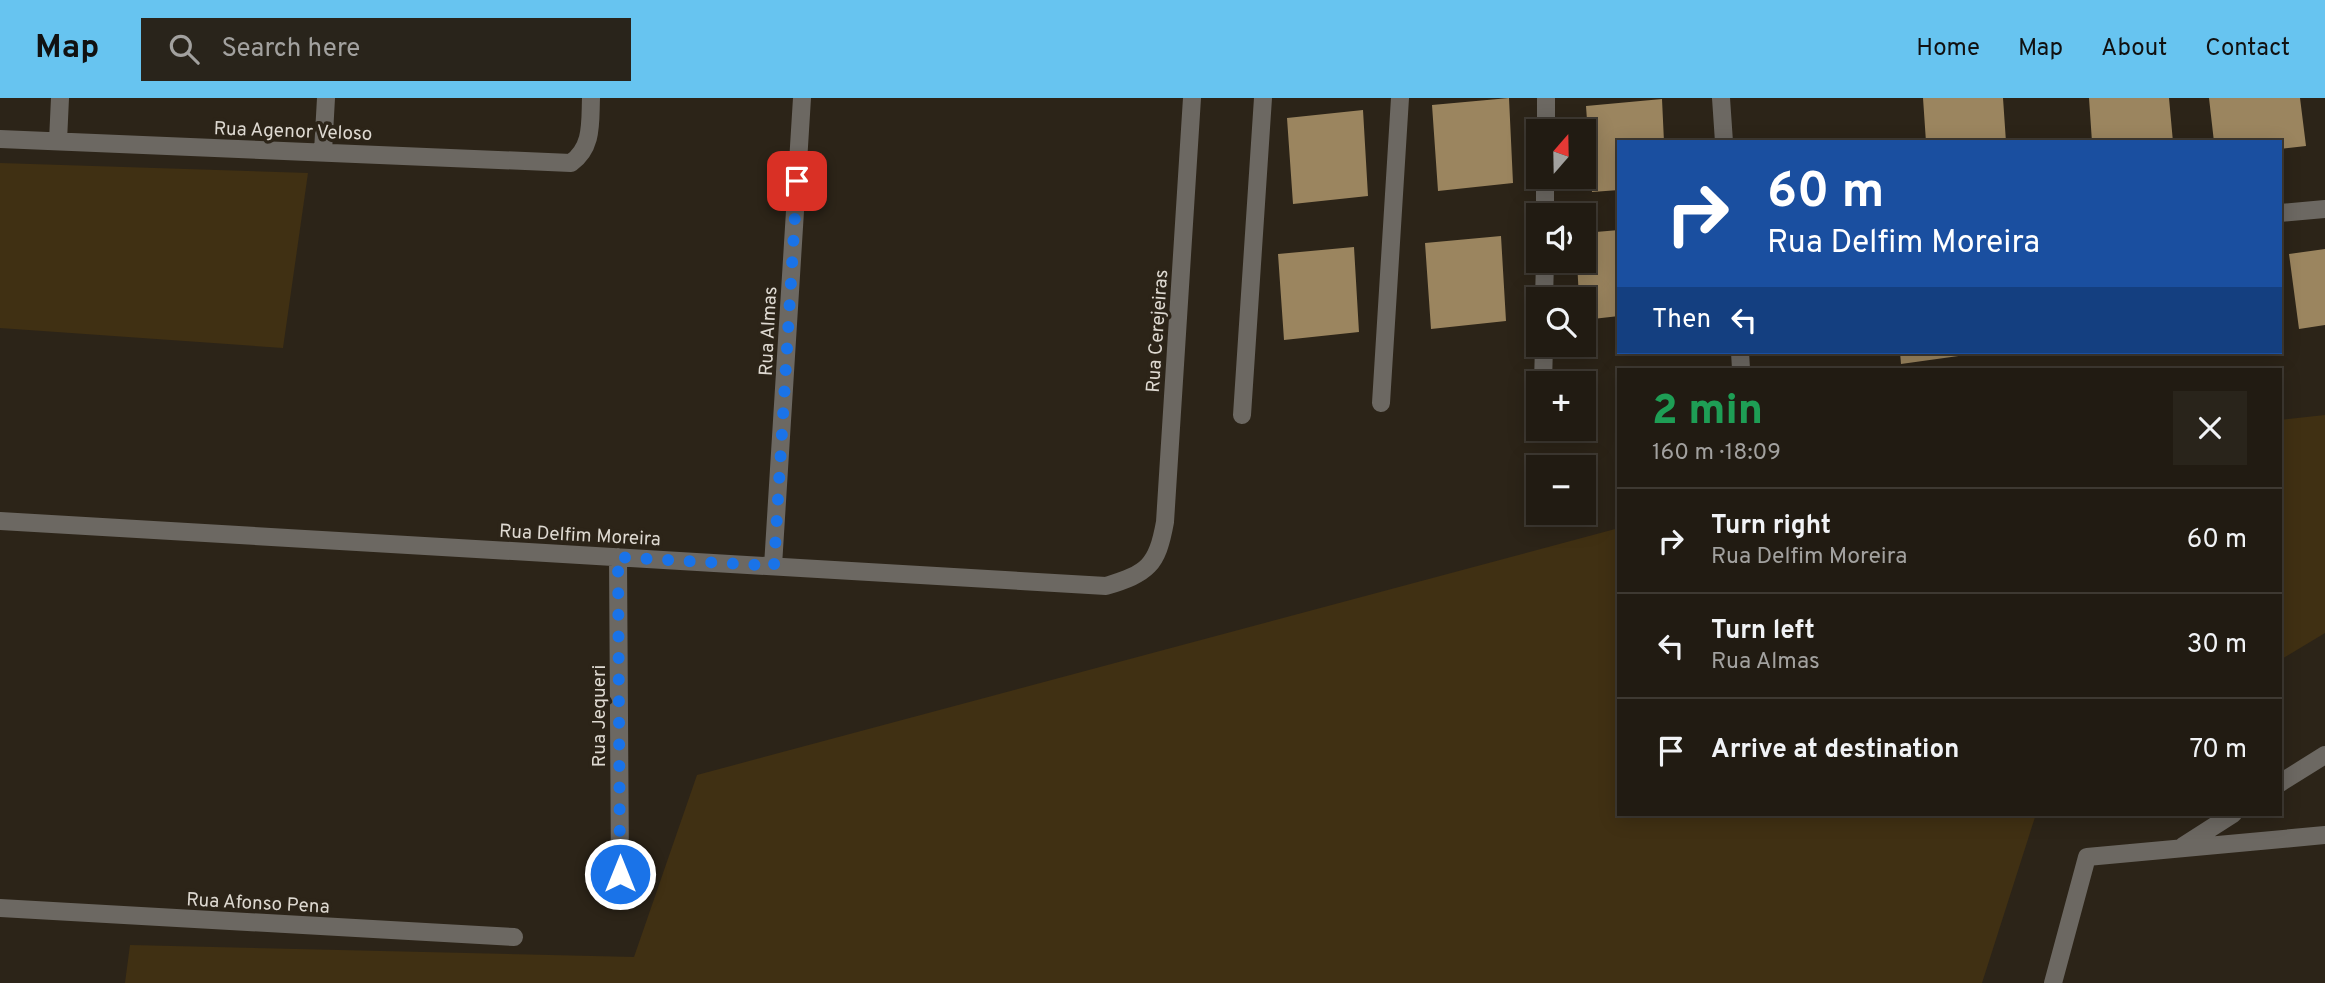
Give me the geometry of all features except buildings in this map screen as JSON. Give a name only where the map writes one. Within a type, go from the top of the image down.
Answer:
[{"type":"street","points":[[58,141],[60,98]]},
{"type":"street","points":[[323,152],[326,98]]},
{"type":"street","name":"Rua Agenor Veloso","points":[[0,139],[571,163],[582,155],[589,143],[591,98]]},
{"type":"street","name":"Rua Almas","points":[[774,566],[802,98]]},
{"type":"street","name":"Rua Cerejeiras","points":[[1152,564],[1161,544],[1165,523],[1192,98]]},
{"type":"street","points":[[1242,415],[1263,98]]},
{"type":"street","points":[[1381,404],[1400,98]]},
{"type":"street","points":[[1546,98],[1546,119]]},
{"type":"street","points":[[1721,98],[1724,140]]},
{"type":"street","points":[[2282,213],[2325,209]]},
{"type":"street","name":"Rua Delfim Moreira","points":[[0,521],[1106,586],[1128,579],[1152,564]]},
{"type":"street","name":"Rua Jequeri","points":[[618,557],[620,874]]},
{"type":"street","points":[[2282,782],[2325,755]]},
{"type":"street","points":[[2179,848],[2230,816]]},
{"type":"street","points":[[2053,983],[2087,857],[2325,835]]},
{"type":"street","name":"Rua Afonso Pena","points":[[0,908],[514,937]]},
{"type":"shaded area","points":[[0,163],[308,173],[283,348],[0,328]]},
{"type":"shaded area","points":[[2325,415],[2325,633],[2282,659],[2282,420]]},
{"type":"shaded area","points":[[1617,529],[1617,816],[2035,816],[1982,983],[125,983],[130,945],[634,957],[697,775]]},
{"type":"route","points":[[620,874],[618,557],[774,566],[797,181]]}]
